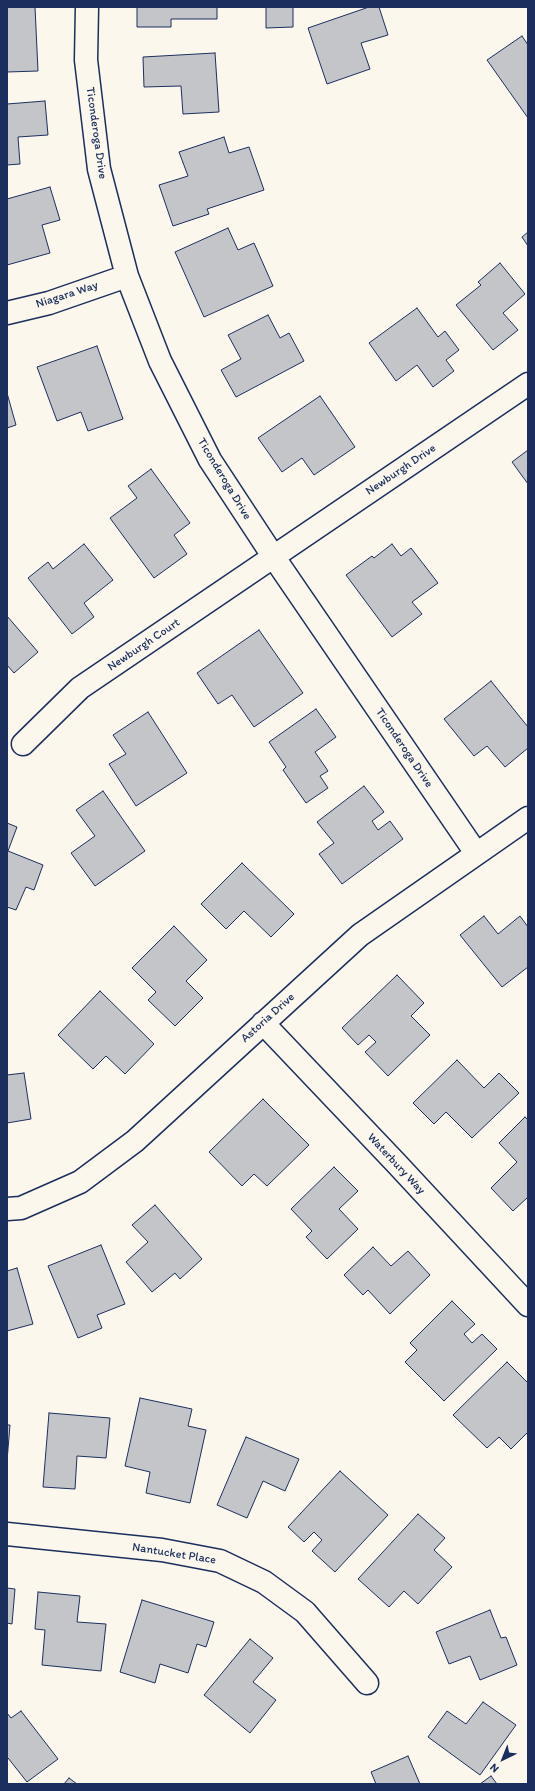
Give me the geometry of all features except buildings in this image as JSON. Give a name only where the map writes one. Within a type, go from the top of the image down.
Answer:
[{"type":"street","name":"Ticonderoga Drive","points":[[87,7],[86,60],[99,169],[127,276],[160,361],[210,460],[273,556],[476,854]]},
{"type":"street","name":"Niagara Way","points":[[7,313],[49,303],[127,276]]},
{"type":"street","name":"Newburgh Drive","points":[[273,556],[528,384]]},
{"type":"street","name":"Newburgh Court","points":[[23,744],[80,688],[273,556]]},
{"type":"street","name":"Astoria Drive","points":[[7,1209],[21,1208],[80,1182],[135,1141],[360,936],[528,818]]},
{"type":"street","name":"Waterbury Way","points":[[263,1023],[528,1305]]},
{"type":"street","name":"Nantucket Place","points":[[7,1534],[162,1550],[220,1561],[264,1582],[305,1612],[367,1683]]}]
